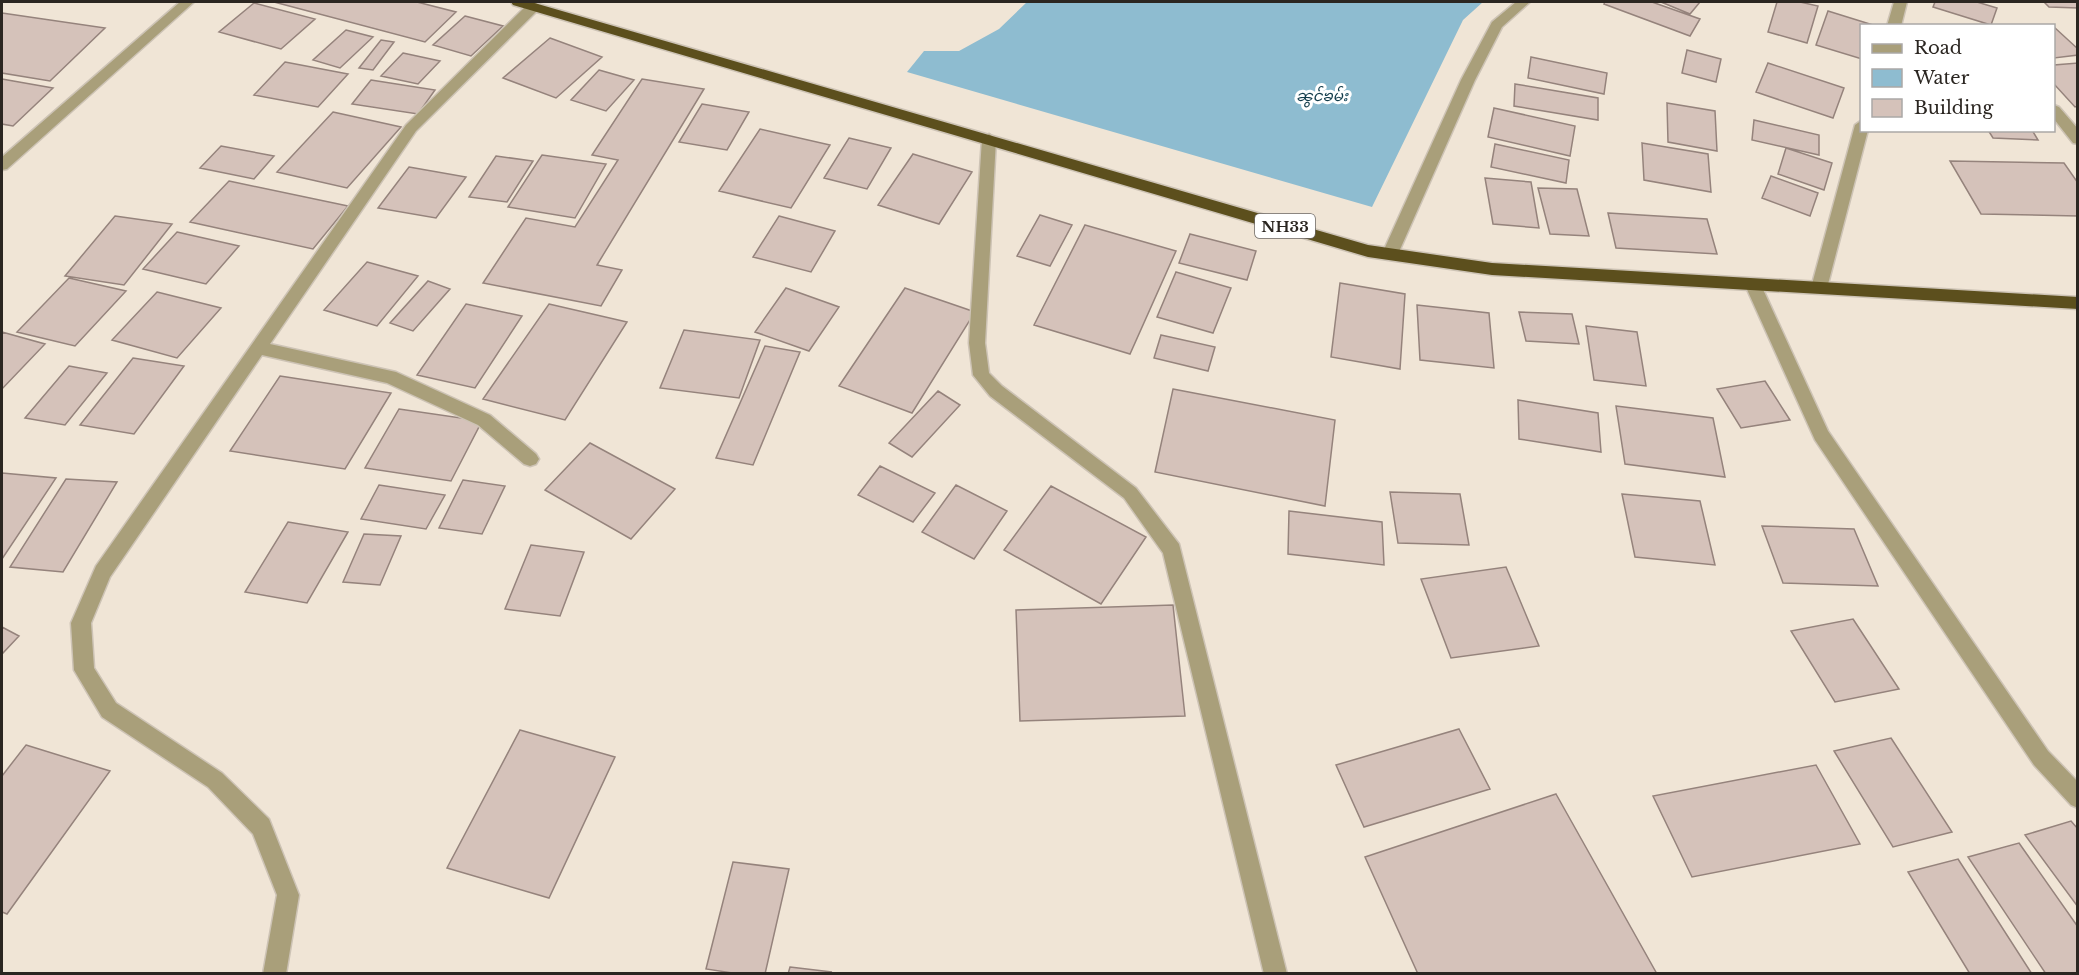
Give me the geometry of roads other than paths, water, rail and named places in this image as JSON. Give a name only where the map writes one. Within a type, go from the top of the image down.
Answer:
[{"type":"highway","name":"NH33","points":[[526,4],[1357,248],[1492,269],[2078,303]]},
{"type":"street","points":[[2,165],[187,2]]},
{"type":"street","points":[[1390,254],[1468,80],[1497,25],[1523,2]]},
{"type":"street","points":[[1894,24],[1900,2]]},
{"type":"street","points":[[274,974],[288,895],[261,827],[215,780],[109,710],[84,670],[81,623],[103,572],[411,128],[526,4]]},
{"type":"street","points":[[2055,111],[2078,139]]},
{"type":"street","points":[[1819,288],[1860,132]]},
{"type":"street","points":[[988,139],[977,343],[981,375],[996,391],[1130,494],[1172,550],[1276,974]]},
{"type":"street","points":[[1752,285],[1821,435],[2041,758],[2078,798]]},
{"type":"street","points":[[258,348],[390,377],[484,420],[530,459]]},
{"type":"water","name":"ၼွင်ၶမ်း","points":[[1027,2],[1483,2],[1463,20],[1372,207],[907,72],[924,51],[959,51],[999,29]]}]
